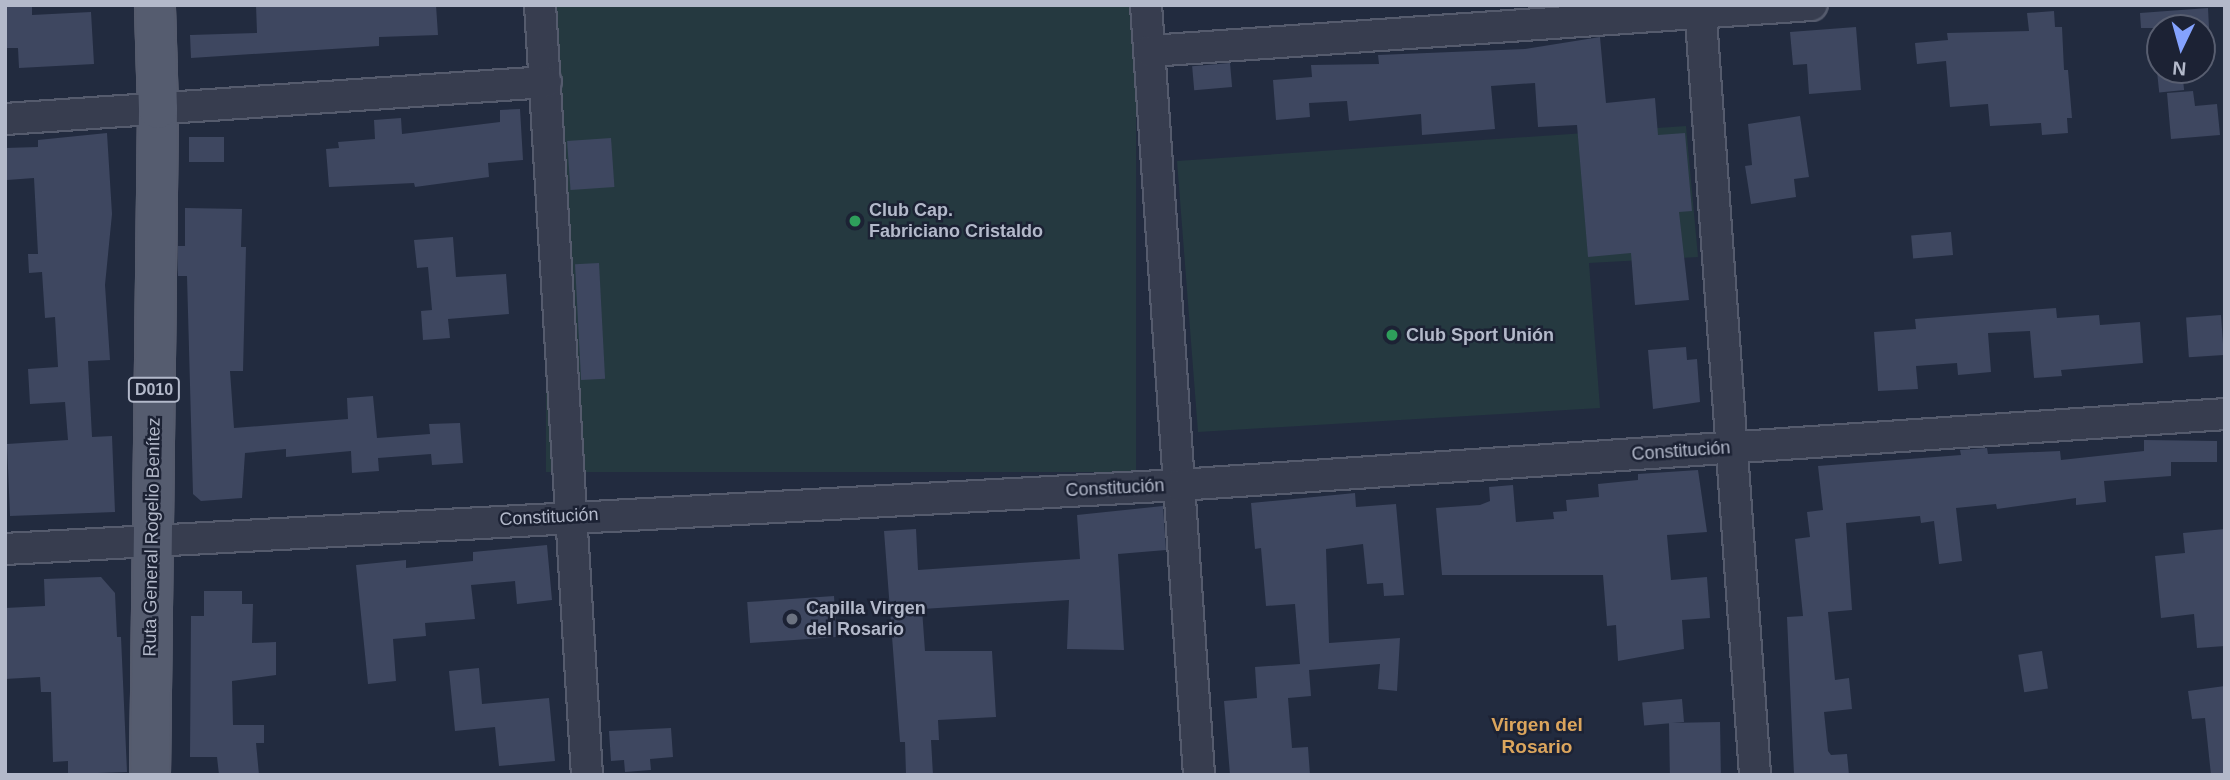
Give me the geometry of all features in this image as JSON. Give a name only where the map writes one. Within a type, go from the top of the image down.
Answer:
[{"type":"main road","name":"Ruta General Rogelio Benítez","points":[[150,775],[158,109],[155,5]]},
{"type":"street","points":[[541,5],[587,775]]},
{"type":"street","points":[[1146,5],[1199,775]]},
{"type":"street","points":[[1150,51],[1700,9],[1811,5]]},
{"type":"street","points":[[1700,9],[1755,775]]},
{"type":"street","points":[[5,120],[546,82]]},
{"type":"street","name":"Constitución","points":[[5,549],[571,516],[1180,485],[2225,414]]},
{"type":"shaded area","name":"Club Cap. Fabriciano Cristaldo","points":[[546,5],[1136,5],[1136,472],[546,472]]},
{"type":"shaded area","name":"Club Sport Unión","points":[[1686,126],[1698,257],[1589,263],[1600,408],[1198,432],[1177,161]]},
{"type":"building","points":[[5,5],[32,5],[32,15],[91,12],[94,64],[19,68],[18,48],[5,48]]},
{"type":"building","points":[[256,5],[436,5],[438,35],[379,37],[379,46],[191,58],[190,35],[257,33]]},
{"type":"building","points":[[2208,8],[2208,14],[2146,14],[2146,28],[2141,28],[2140,13]]},
{"type":"building","points":[[2054,11],[2055,27],[2062,27],[2064,70],[2068,70],[2072,118],[2067,118],[2068,133],[2042,135],[2041,123],[1990,126],[1988,104],[1950,107],[1946,61],[1917,64],[1915,43],[1948,40],[1947,33],[2029,31],[2027,13]]},
{"type":"building","points":[[1856,27],[1861,90],[1809,94],[1807,64],[1793,65],[1790,32]]},
{"type":"building","points":[[1600,37],[1606,103],[1655,98],[1658,135],[1685,133],[1692,211],[1679,212],[1689,300],[1635,305],[1631,253],[1588,257],[1577,125],[1538,127],[1535,83],[1491,86],[1495,129],[1422,135],[1421,114],[1349,121],[1347,101],[1309,103],[1310,117],[1276,120],[1273,80],[1312,77],[1311,65],[1379,64],[1378,55],[1525,49]]},
{"type":"building","points":[[1230,63],[1232,87],[1194,90],[1192,66]]},
{"type":"building","points":[[2158,84],[2183,84],[2184,90],[2159,93]]},
{"type":"building","points":[[2193,91],[2195,106],[2217,104],[2220,135],[2171,139],[2167,93]]},
{"type":"building","points":[[520,109],[523,160],[488,163],[489,177],[415,187],[414,183],[329,187],[326,149],[339,148],[338,142],[375,139],[374,120],[401,118],[402,134],[500,122],[500,110]]},
{"type":"building","points":[[1800,116],[1809,177],[1794,179],[1796,197],[1751,204],[1745,166],[1752,165],[1748,124]]},
{"type":"building","points":[[107,133],[112,214],[105,285],[110,360],[88,361],[92,437],[112,436],[115,512],[10,516],[7,444],[68,440],[65,402],[30,404],[28,369],[58,367],[55,317],[45,318],[42,272],[29,273],[28,254],[38,254],[34,178],[7,180],[5,148],[38,147],[38,140]]},
{"type":"building","points":[[189,137],[224,137],[224,162],[189,162]]},
{"type":"building","points":[[611,138],[614,187],[571,190],[567,141]]},
{"type":"building","points":[[185,208],[242,209],[241,247],[246,247],[243,371],[230,371],[234,428],[348,419],[347,398],[373,396],[377,438],[430,434],[429,424],[460,423],[463,463],[432,465],[431,454],[378,458],[379,471],[352,473],[351,451],[286,457],[286,449],[245,453],[242,498],[201,501],[193,494],[187,276],[178,276],[178,246],[185,246]]},
{"type":"building","points":[[1951,232],[1953,255],[1913,258],[1911,235]]},
{"type":"building","points":[[453,237],[456,277],[506,274],[509,314],[448,319],[450,338],[423,340],[421,311],[432,310],[428,267],[417,268],[414,240]]},
{"type":"building","points":[[599,263],[605,379],[581,380],[575,264]]},
{"type":"building","points":[[2056,308],[2057,318],[2099,315],[2100,325],[2140,322],[2143,363],[2061,370],[2062,376],[2034,378],[2030,331],[1988,333],[1991,372],[1958,375],[1957,363],[1916,366],[1918,389],[1878,391],[1874,332],[1916,329],[1915,319]]},
{"type":"building","points":[[2221,315],[2224,355],[2189,357],[2186,317]]},
{"type":"building","points":[[1686,347],[1687,360],[1697,359],[1700,402],[1653,409],[1648,350]]},
{"type":"building","points":[[2144,440],[2217,441],[2217,462],[2171,462],[2171,476],[2104,481],[2106,502],[2076,505],[2076,498],[1997,509],[1996,504],[1956,508],[1962,561],[1939,564],[1934,521],[1921,523],[1920,516],[1846,523],[1852,610],[1828,612],[1835,680],[1849,678],[1852,709],[1824,712],[1828,751],[1831,755],[1847,754],[1849,775],[1794,775],[1787,617],[1803,616],[1795,539],[1810,537],[1807,512],[1823,510],[1818,466],[1961,455],[1960,450],[1987,448],[1988,454],[2060,451],[2061,460],[2144,451]]},
{"type":"building","points":[[1698,470],[1707,532],[1667,535],[1671,580],[1707,577],[1710,618],[1682,620],[1684,649],[1618,661],[1616,625],[1607,626],[1603,575],[1442,575],[1436,508],[1480,505],[1490,501],[1489,487],[1513,485],[1516,522],[1554,519],[1553,512],[1567,511],[1566,500],[1599,497],[1598,484],[1638,480],[1638,474]]},
{"type":"building","points":[[1355,493],[1356,507],[1396,504],[1404,595],[1384,596],[1383,583],[1367,584],[1363,544],[1326,549],[1329,643],[1400,638],[1397,691],[1378,689],[1380,664],[1309,670],[1311,696],[1288,698],[1292,748],[1308,747],[1310,775],[1230,775],[1224,701],[1257,698],[1255,667],[1300,664],[1295,604],[1266,606],[1261,548],[1255,549],[1251,503]]},
{"type":"building","points":[[1163,506],[1166,550],[1118,554],[1124,650],[1067,649],[1069,600],[922,609],[925,651],[992,651],[996,717],[938,720],[939,740],[931,740],[933,775],[906,775],[905,742],[900,742],[884,531],[916,529],[918,570],[1080,559],[1077,515]]},
{"type":"building","points":[[2225,529],[2225,646],[2197,648],[2194,614],[2161,618],[2155,556],[2185,553],[2183,533]]},
{"type":"building","points":[[547,545],[552,600],[517,604],[515,581],[471,585],[475,619],[425,623],[426,636],[393,639],[396,681],[368,684],[356,565],[406,560],[406,568],[473,561],[473,552]]},
{"type":"building","points":[[101,577],[115,593],[117,637],[121,637],[127,772],[68,774],[68,761],[53,762],[51,692],[41,692],[40,677],[5,679],[5,608],[45,606],[44,579]]},
{"type":"building","points":[[204,591],[242,591],[242,604],[253,604],[252,643],[276,642],[276,675],[232,681],[233,725],[264,725],[264,743],[256,743],[259,775],[219,775],[217,757],[190,757],[191,616],[204,616]]},
{"type":"building","name":"Capilla Virgen del Rosario","points":[[834,596],[837,637],[750,643],[747,602]]},
{"type":"building","points":[[2042,651],[2048,689],[2024,692],[2018,655]]},
{"type":"building","points":[[479,668],[482,704],[549,698],[555,761],[499,766],[495,727],[455,731],[449,671]]},
{"type":"building","points":[[2225,686],[2225,775],[2211,775],[2205,718],[2192,719],[2188,691]]},
{"type":"building","points":[[1682,699],[1684,722],[1644,725],[1642,702]]},
{"type":"building","points":[[1720,722],[1721,775],[1670,775],[1669,723]]},
{"type":"building","points":[[671,728],[673,757],[650,759],[651,770],[625,772],[624,760],[611,761],[609,731]]},
{"type":"place","name":"Club Cap. Fabriciano Cristaldo","points":[[855,221]]},
{"type":"place","name":"Club Sport Unión","points":[[1392,335]]},
{"type":"place","name":"Capilla Virgen del Rosario","points":[[792,619]]},
{"type":"district","name":"Virgen del Rosario","points":[[1537,736]]}]
